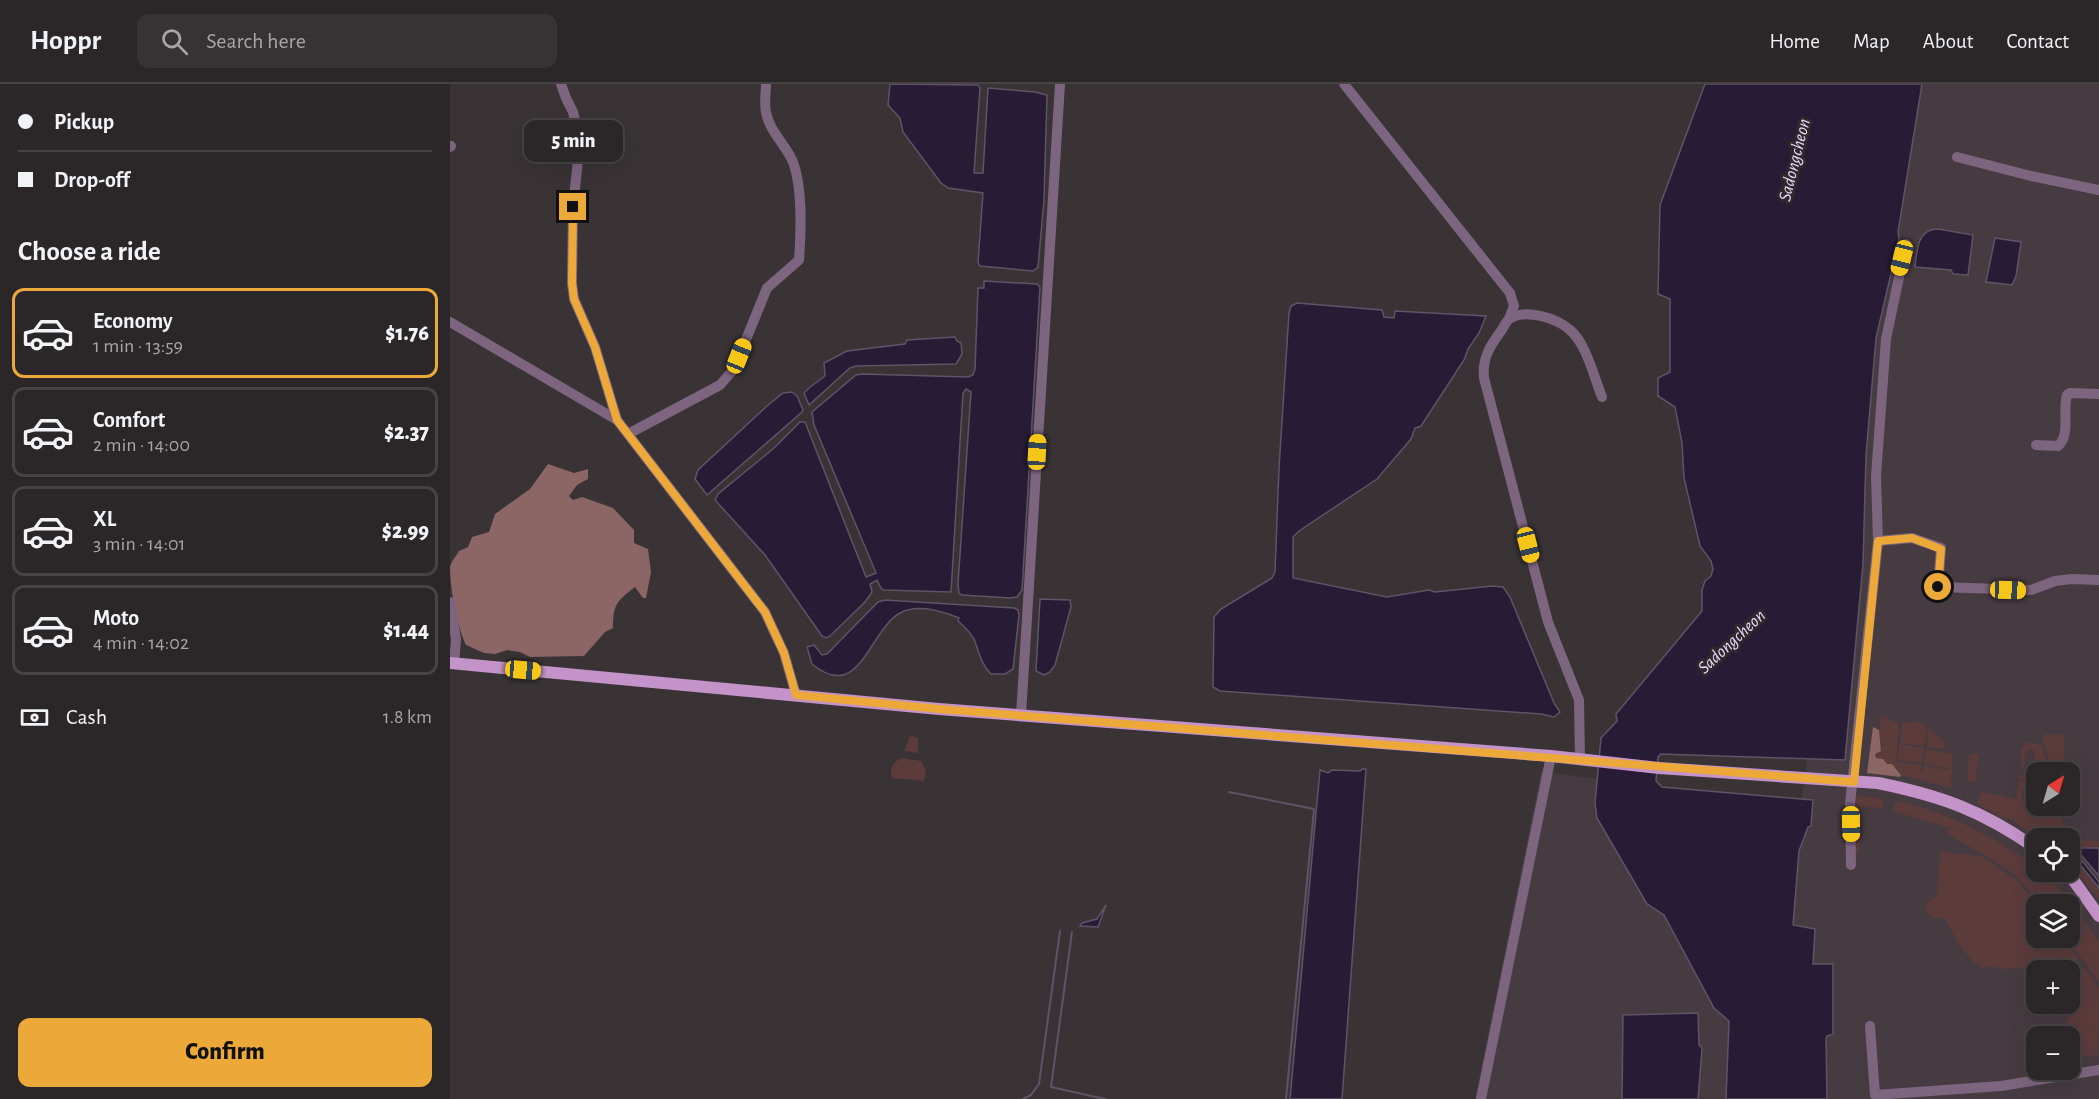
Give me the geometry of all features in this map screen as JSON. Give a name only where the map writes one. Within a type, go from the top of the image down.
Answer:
[{"type":"main road","points":[[452,663],[1021,715],[1551,756],[1659,768],[1878,783],[1937,796],[1996,822],[2026,842]]},
{"type":"main road","points":[[2075,882],[2099,916]]},
{"type":"street","points":[[561,84],[573,112],[580,141],[573,207],[572,283],[574,299],[595,347],[617,420],[765,612],[784,653],[796,695]]},
{"type":"street","points":[[628,434],[720,385],[734,369],[767,288],[799,260],[798,193],[793,163],[766,113],[766,84]]},
{"type":"street","points":[[1021,715],[1060,84]]},
{"type":"street","points":[[1344,84],[1510,293],[1514,306],[1509,319],[1485,356],[1484,378],[1548,622],[1579,700],[1580,760]]},
{"type":"street","points":[[1957,157],[2099,190]]},
{"type":"street","points":[[1851,865],[1850,804],[1878,541],[1876,476],[1886,339],[1906,244]]},
{"type":"street","points":[[1509,319],[1542,316],[1556,320],[1570,330],[1581,342],[1602,397]]},
{"type":"street","points":[[450,322],[617,420]]},
{"type":"street","points":[[2036,445],[2058,446],[2062,442],[2065,435],[2064,402],[2067,395],[2070,393],[2099,394]]},
{"type":"street","points":[[1878,541],[1912,538],[1941,549],[1938,587],[2031,590],[2055,581],[2099,580]]},
{"type":"street","points":[[450,602],[456,639],[452,663]]},
{"type":"street","points":[[1481,1099],[1551,756]]},
{"type":"street","points":[[1869,1026],[1875,1095],[2001,1086],[2099,1070]]},
{"type":"shaded area","points":[[1907,84],[2099,84],[2099,1099],[1475,1099],[1541,771],[1800,809]]},
{"type":"shaded area","points":[[548,464],[574,473],[588,469],[588,479],[577,485],[569,496],[573,500],[582,497],[613,508],[634,530],[634,543],[648,549],[651,572],[646,598],[643,598],[635,587],[624,596],[615,608],[613,628],[605,632],[584,656],[530,657],[520,652],[507,650],[495,654],[484,653],[466,645],[457,618],[450,567],[459,551],[468,547],[472,537],[489,532],[495,514],[530,489]]},
{"type":"shaded area","points":[[1881,715],[1899,723],[1896,762],[1921,765],[1921,772],[1923,766],[1948,770],[1948,768],[1924,764],[1926,749],[1953,754],[1951,788],[1901,775],[1898,769],[1876,758],[1875,754],[1881,751],[1882,747],[1879,737]]},
{"type":"shaded area","points":[[1916,721],[1927,727],[1924,746],[1900,743],[1902,723]]},
{"type":"shaded area","points":[[1873,727],[1879,730],[1881,751],[1875,754],[1876,758],[1892,764],[1901,775],[1900,777],[1867,773]]},
{"type":"shaded area","points":[[1928,728],[1944,741],[1944,749],[1927,747]]},
{"type":"shaded area","points":[[2044,734],[2064,735],[2065,762],[2049,762],[2043,740]]},
{"type":"shaded area","points":[[910,736],[918,738],[918,753],[904,751]]},
{"type":"shaded area","points":[[2025,742],[2042,745],[2046,762],[2034,762],[2035,751],[2027,749],[2022,775],[2026,776],[2026,780],[2019,778],[2022,770],[2020,754]]},
{"type":"shaded area","points":[[1899,744],[1924,748],[1922,763],[1898,760]]},
{"type":"shaded area","points":[[1979,754],[1975,782],[1967,781],[1969,755]]},
{"type":"shaded area","points":[[901,758],[921,761],[926,771],[924,781],[892,778],[892,767]]},
{"type":"shaded area","points":[[2019,780],[2026,781],[2026,790],[2023,790],[2022,800],[2026,801],[2026,816],[2061,816],[2064,828],[2026,830],[2013,820],[2004,818],[1976,803],[1982,792],[2016,799]]},
{"type":"shaded area","points":[[1858,796],[1884,799],[1883,808],[1862,806],[1859,853],[1855,854],[1853,845],[1855,798]]},
{"type":"shaded area","points":[[1896,801],[1932,811],[1966,825],[2026,860],[2026,882],[2053,882],[2064,894],[2032,894],[2015,875],[1948,834],[1950,828],[1893,811]]},
{"type":"shaded area","points":[[2080,840],[2099,841],[2099,848],[2080,847]]},
{"type":"shaded area","points":[[1940,852],[1981,856],[2018,881],[2028,894],[2026,894],[2026,948],[2070,948],[2078,958],[2077,960],[2026,960],[2026,969],[2011,968],[2009,970],[1990,966],[1983,968],[1960,946],[1944,917],[1935,919],[1927,913],[1926,904],[1937,895]]},
{"type":"shaded area","points":[[2080,866],[2099,890],[2099,899],[2080,876]]},
{"type":"shaded area","points":[[2080,916],[2099,941],[2099,982],[2074,948],[2080,948]]},
{"type":"shaded area","points":[[2084,967],[2099,988],[2098,1057],[2080,1056],[2080,1026],[2065,1026],[2070,1014],[2080,1014],[2080,968]]},
{"type":"water","points":[[890,84],[978,85],[980,88],[974,173],[983,173],[988,88],[1047,95],[1044,200],[1038,267],[1033,271],[980,266],[978,262],[983,193],[948,188],[941,183],[903,132],[900,118],[888,105]]},
{"type":"water","name":"Sadongcheon","points":[[1705,84],[1922,84],[1898,232],[1899,239],[1876,338],[1866,455],[1863,564],[1845,760],[1661,754],[1658,757],[1656,781],[1662,787],[1813,800],[1811,826],[1808,827],[1799,851],[1793,925],[1815,929],[1813,964],[1833,964],[1833,1034],[1827,1036],[1826,1039],[1827,1099],[1726,1099],[1729,1021],[1714,1008],[1664,915],[1647,904],[1597,818],[1595,803],[1601,738],[1617,721],[1616,714],[1702,611],[1702,590],[1713,569],[1711,561],[1700,546],[1684,478],[1682,443],[1675,407],[1658,396],[1658,378],[1670,372],[1670,299],[1658,294],[1660,205]]},
{"type":"water","points":[[1938,229],[1973,235],[1968,275],[1953,274],[1951,270],[1915,267],[1922,237],[1931,230]]},
{"type":"water","points":[[1995,238],[2021,242],[2016,276],[2012,285],[1986,282]]},
{"type":"water","points":[[984,281],[1037,284],[1040,287],[1022,590],[1017,597],[1010,598],[959,593],[971,392],[966,389],[963,393],[951,592],[884,590],[877,580],[870,584],[872,592],[865,602],[826,638],[822,636],[765,555],[715,500],[718,494],[773,449],[800,422],[805,422],[866,577],[876,573],[814,425],[812,412],[856,375],[968,377],[973,375],[978,288],[984,288]]},
{"type":"water","points":[[1297,303],[1382,310],[1384,317],[1394,318],[1395,311],[1486,316],[1464,360],[1421,426],[1415,428],[1411,439],[1377,479],[1293,537],[1293,578],[1387,597],[1429,590],[1435,592],[1492,586],[1503,587],[1510,597],[1554,703],[1560,712],[1554,717],[1541,714],[1220,691],[1213,687],[1214,617],[1221,609],[1272,578],[1275,572],[1289,313],[1291,306]]},
{"type":"water","points":[[955,337],[961,343],[962,354],[956,364],[856,366],[850,368],[809,405],[804,393],[825,376],[824,363],[847,351],[905,344],[907,340]]},
{"type":"water","points":[[792,392],[797,396],[802,412],[707,495],[695,479],[698,470],[767,406],[783,393]]},
{"type":"water","points":[[1040,599],[1070,600],[1071,607],[1055,665],[1050,672],[1044,675],[1036,671]]},
{"type":"water","points":[[885,600],[1018,610],[1013,669],[1005,674],[991,674],[983,662],[974,639],[958,621],[959,618],[922,608],[907,610],[889,622],[853,670],[842,675],[828,674],[812,664],[807,647],[814,645],[822,655],[827,654],[878,602]]},
{"type":"water","points":[[1366,769],[1342,1099],[1290,1099],[1320,770],[1328,773],[1332,770],[1360,771]]},
{"type":"water","points":[[2080,848],[2099,848],[2099,876],[2080,854]]},
{"type":"water","points":[[2080,858],[2099,882],[2099,888],[2080,864]]},
{"type":"water","points":[[1106,905],[1098,927],[1080,926],[1082,923],[1097,919]]},
{"type":"water","points":[[1698,1013],[1699,1045],[1702,1048],[1698,1099],[1622,1099],[1623,1015]]},
{"type":"waterway","points":[[1229,792],[1314,809],[1286,1099]]},
{"type":"waterway","points":[[1023,1099],[1031,1095],[1039,1084],[1060,931]]},
{"type":"waterway","points":[[1072,932],[1051,1087],[1105,1099]]},
{"type":"route","points":[[573,207],[572,283],[574,299],[595,347],[617,420],[765,612],[784,653],[796,695],[939,709],[1551,756],[1659,768],[1854,782],[1878,541],[1912,538],[1941,549],[1938,587]]}]
